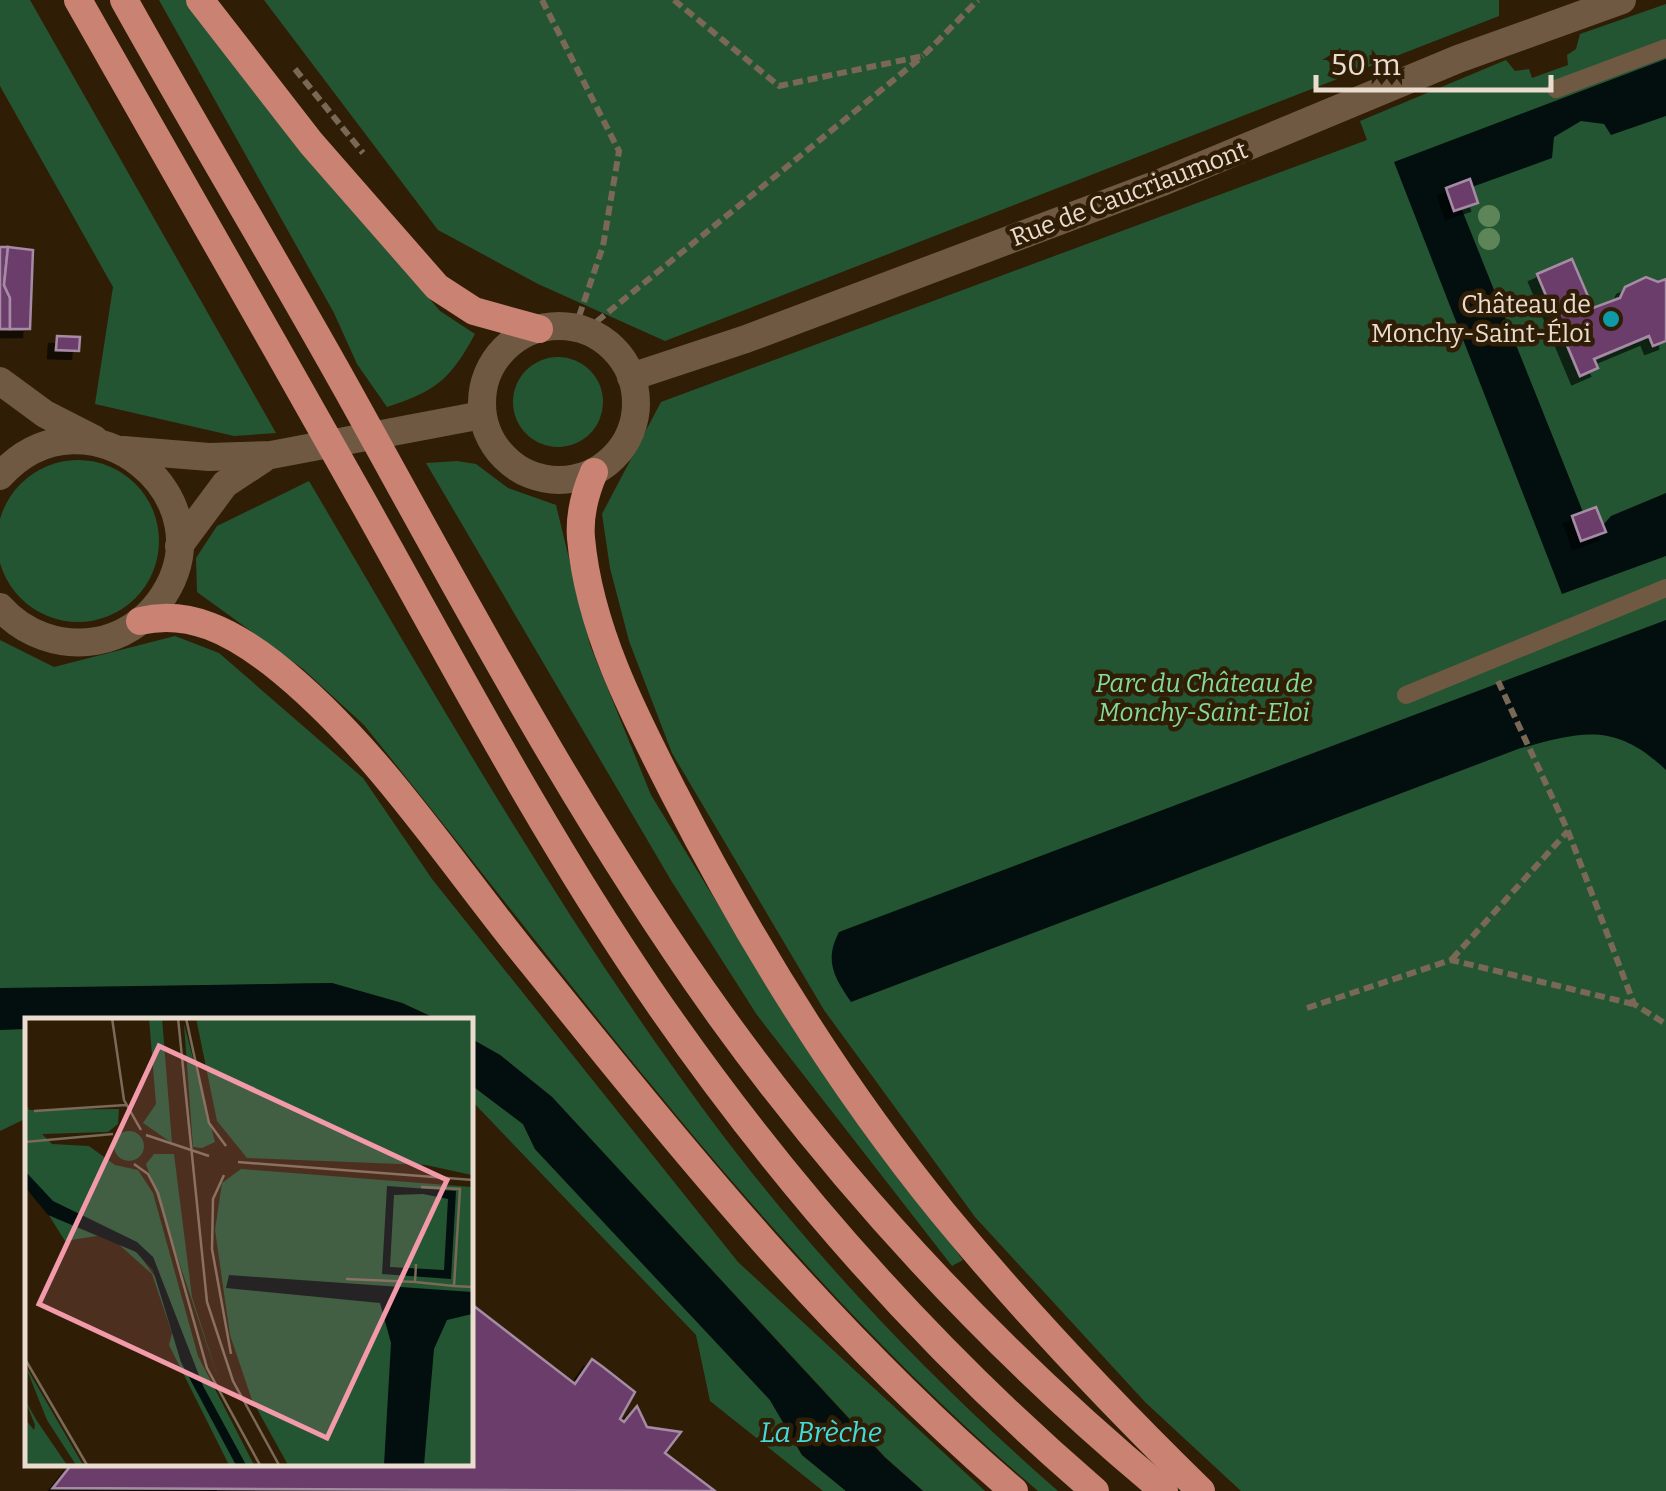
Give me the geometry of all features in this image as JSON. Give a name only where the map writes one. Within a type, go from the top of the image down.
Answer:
[{"type":"highway","points":[[78,0],[581,884],[716,1084],[790,1179],[910,1314],[996,1402],[1095,1491]]},
{"type":"highway","points":[[124,0],[409,501],[622,866],[698,984],[794,1113],[963,1304],[1060,1400],[1164,1491]]},
{"type":"highway","points":[[200,0],[311,143],[436,287],[474,312],[539,329]]},
{"type":"highway","points":[[594,472],[584,499],[582,538],[602,633],[657,759],[760,949],[844,1080],[942,1211],[1104,1393],[1201,1491]]},
{"type":"highway","points":[[140,621],[188,619],[229,634],[275,665],[318,706],[399,796],[774,1256],[891,1378],[1014,1491]]},
{"type":"street","name":"Rue de Caucriaumont","points":[[631,377],[732,344],[1187,172],[1485,49],[1622,0]]},
{"type":"street","points":[[539,329],[580,330],[613,349],[631,377],[636,398],[631,431],[612,459],[594,472],[562,481],[519,470],[494,446],[482,415],[485,381],[494,362],[510,344],[539,329]]},
{"type":"street","points":[[0,381],[45,414],[110,446],[162,485],[176,514],[179,546],[168,588],[140,621],[113,636],[71,643],[31,632],[0,607]]},
{"type":"street","points":[[0,476],[39,448],[69,440],[198,457],[271,455],[482,415]]},
{"type":"street","points":[[179,546],[224,484],[271,455]]},
{"type":"lane","points":[[1556,89],[1666,48]]},
{"type":"lane","points":[[1406,695],[1666,588]]},
{"type":"path","points":[[542,0],[619,151],[603,246],[580,330]]},
{"type":"path","points":[[674,0],[779,86],[922,56]]},
{"type":"path","points":[[580,330],[922,56],[978,0]]},
{"type":"path","points":[[288,61],[374,168]]},
{"type":"path","points":[[1497,678],[1568,830],[1634,1004]]},
{"type":"path","points":[[1308,1008],[1451,960],[1568,830]]},
{"type":"path","points":[[1451,960],[1634,1004],[1666,1024]]},
{"type":"green space","points":[[0,0],[30,0],[276,433],[234,436],[95,404],[113,287],[0,86]]},
{"type":"green space","points":[[159,0],[186,0],[336,189],[440,311],[475,334],[458,363],[440,382],[387,407],[357,364],[334,313]]},
{"type":"green space","points":[[264,0],[1499,0],[1499,16],[665,341],[538,284],[438,230]]},
{"type":"green space","name":"Parc du Château de Monchy-Saint-Eloi","points":[[1666,4],[1666,1491],[1241,1491],[1145,1402],[975,1217],[824,1010],[672,753],[629,641],[610,568],[602,514],[661,402],[1367,140],[1360,121],[1506,60],[1515,71],[1529,69],[1532,78],[1568,65],[1567,55],[1576,49],[1580,34]]},
{"type":"green space","points":[[558,357],[590,370],[603,402],[590,434],[558,447],[526,434],[513,402],[526,370]]},
{"type":"green space","points":[[62,461],[94,461],[123,474],[145,496],[158,525],[158,557],[145,586],[123,608],[94,621],[62,621],[33,608],[11,586],[-1,560],[-1,522],[11,496],[33,474]]},
{"type":"green space","points":[[426,463],[476,464],[508,488],[556,505],[590,645],[651,795],[747,952],[867,1130],[963,1260],[952,1266],[757,1015],[672,882]]},
{"type":"green space","points":[[309,481],[552,887],[712,1121],[791,1220],[875,1315],[965,1406],[1058,1491],[1038,1491],[943,1405],[767,1221],[603,1025],[364,725],[303,669],[197,592],[196,558],[217,526]]},
{"type":"green space","points":[[175,636],[219,653],[363,778],[432,879],[738,1262],[985,1491],[923,1491],[885,1457],[552,1097],[500,1055],[472,1039],[472,1018],[434,1018],[402,1003],[331,983],[179,986],[41,1018],[25,1018],[25,1119],[0,1131],[0,640],[54,667]]},
{"type":"green space","points":[[472,1086],[523,1124],[535,1149],[770,1400],[802,1455],[846,1491],[823,1491],[710,1401],[696,1335],[472,1101]]},
{"type":"water","points":[[1666,59],[1666,116],[1611,135],[1604,124],[1581,121],[1554,137],[1552,158],[1472,187],[1469,180],[1446,188],[1454,211],[1462,210],[1583,512],[1572,517],[1581,541],[1605,532],[1603,525],[1611,516],[1666,493],[1666,556],[1562,594],[1394,162]]},
{"type":"water","points":[[1666,620],[1666,770],[1647,754],[1613,737],[1579,735],[1540,743],[851,1002],[836,977],[832,952],[839,932]]},
{"type":"water","points":[[332,983],[402,1003],[434,1018],[25,1018],[25,1029],[0,1030],[0,988]]},
{"type":"water","name":"La Brèche","points":[[472,1039],[500,1055],[552,1097],[884,1457],[923,1491],[846,1491],[802,1455],[770,1400],[535,1149],[523,1124],[472,1086]]},
{"type":"building","points":[[1470,179],[1478,203],[1454,211],[1446,188]]},
{"type":"building","points":[[0,247],[8,247],[4,285],[10,298],[10,329],[0,329]]},
{"type":"building","points":[[8,247],[33,250],[30,329],[10,329],[10,298],[4,285]]},
{"type":"building","name":"Château de Monchy-Saint-Éloi","points":[[1572,259],[1593,308],[1620,298],[1625,287],[1646,277],[1658,282],[1666,279],[1666,341],[1653,346],[1649,336],[1594,359],[1598,368],[1580,376],[1537,274]]},
{"type":"building","points":[[57,336],[80,337],[79,351],[56,350]]},
{"type":"building","points":[[1596,507],[1606,532],[1581,541],[1572,516]]},
{"type":"building","points":[[472,1305],[575,1384],[592,1359],[603,1367],[635,1392],[620,1419],[624,1422],[637,1406],[647,1427],[681,1432],[665,1453],[715,1491],[53,1488],[70,1466],[472,1466]]},
{"type":"place","name":"Château de Monchy-Saint-Éloi","points":[[1611,319]]}]
